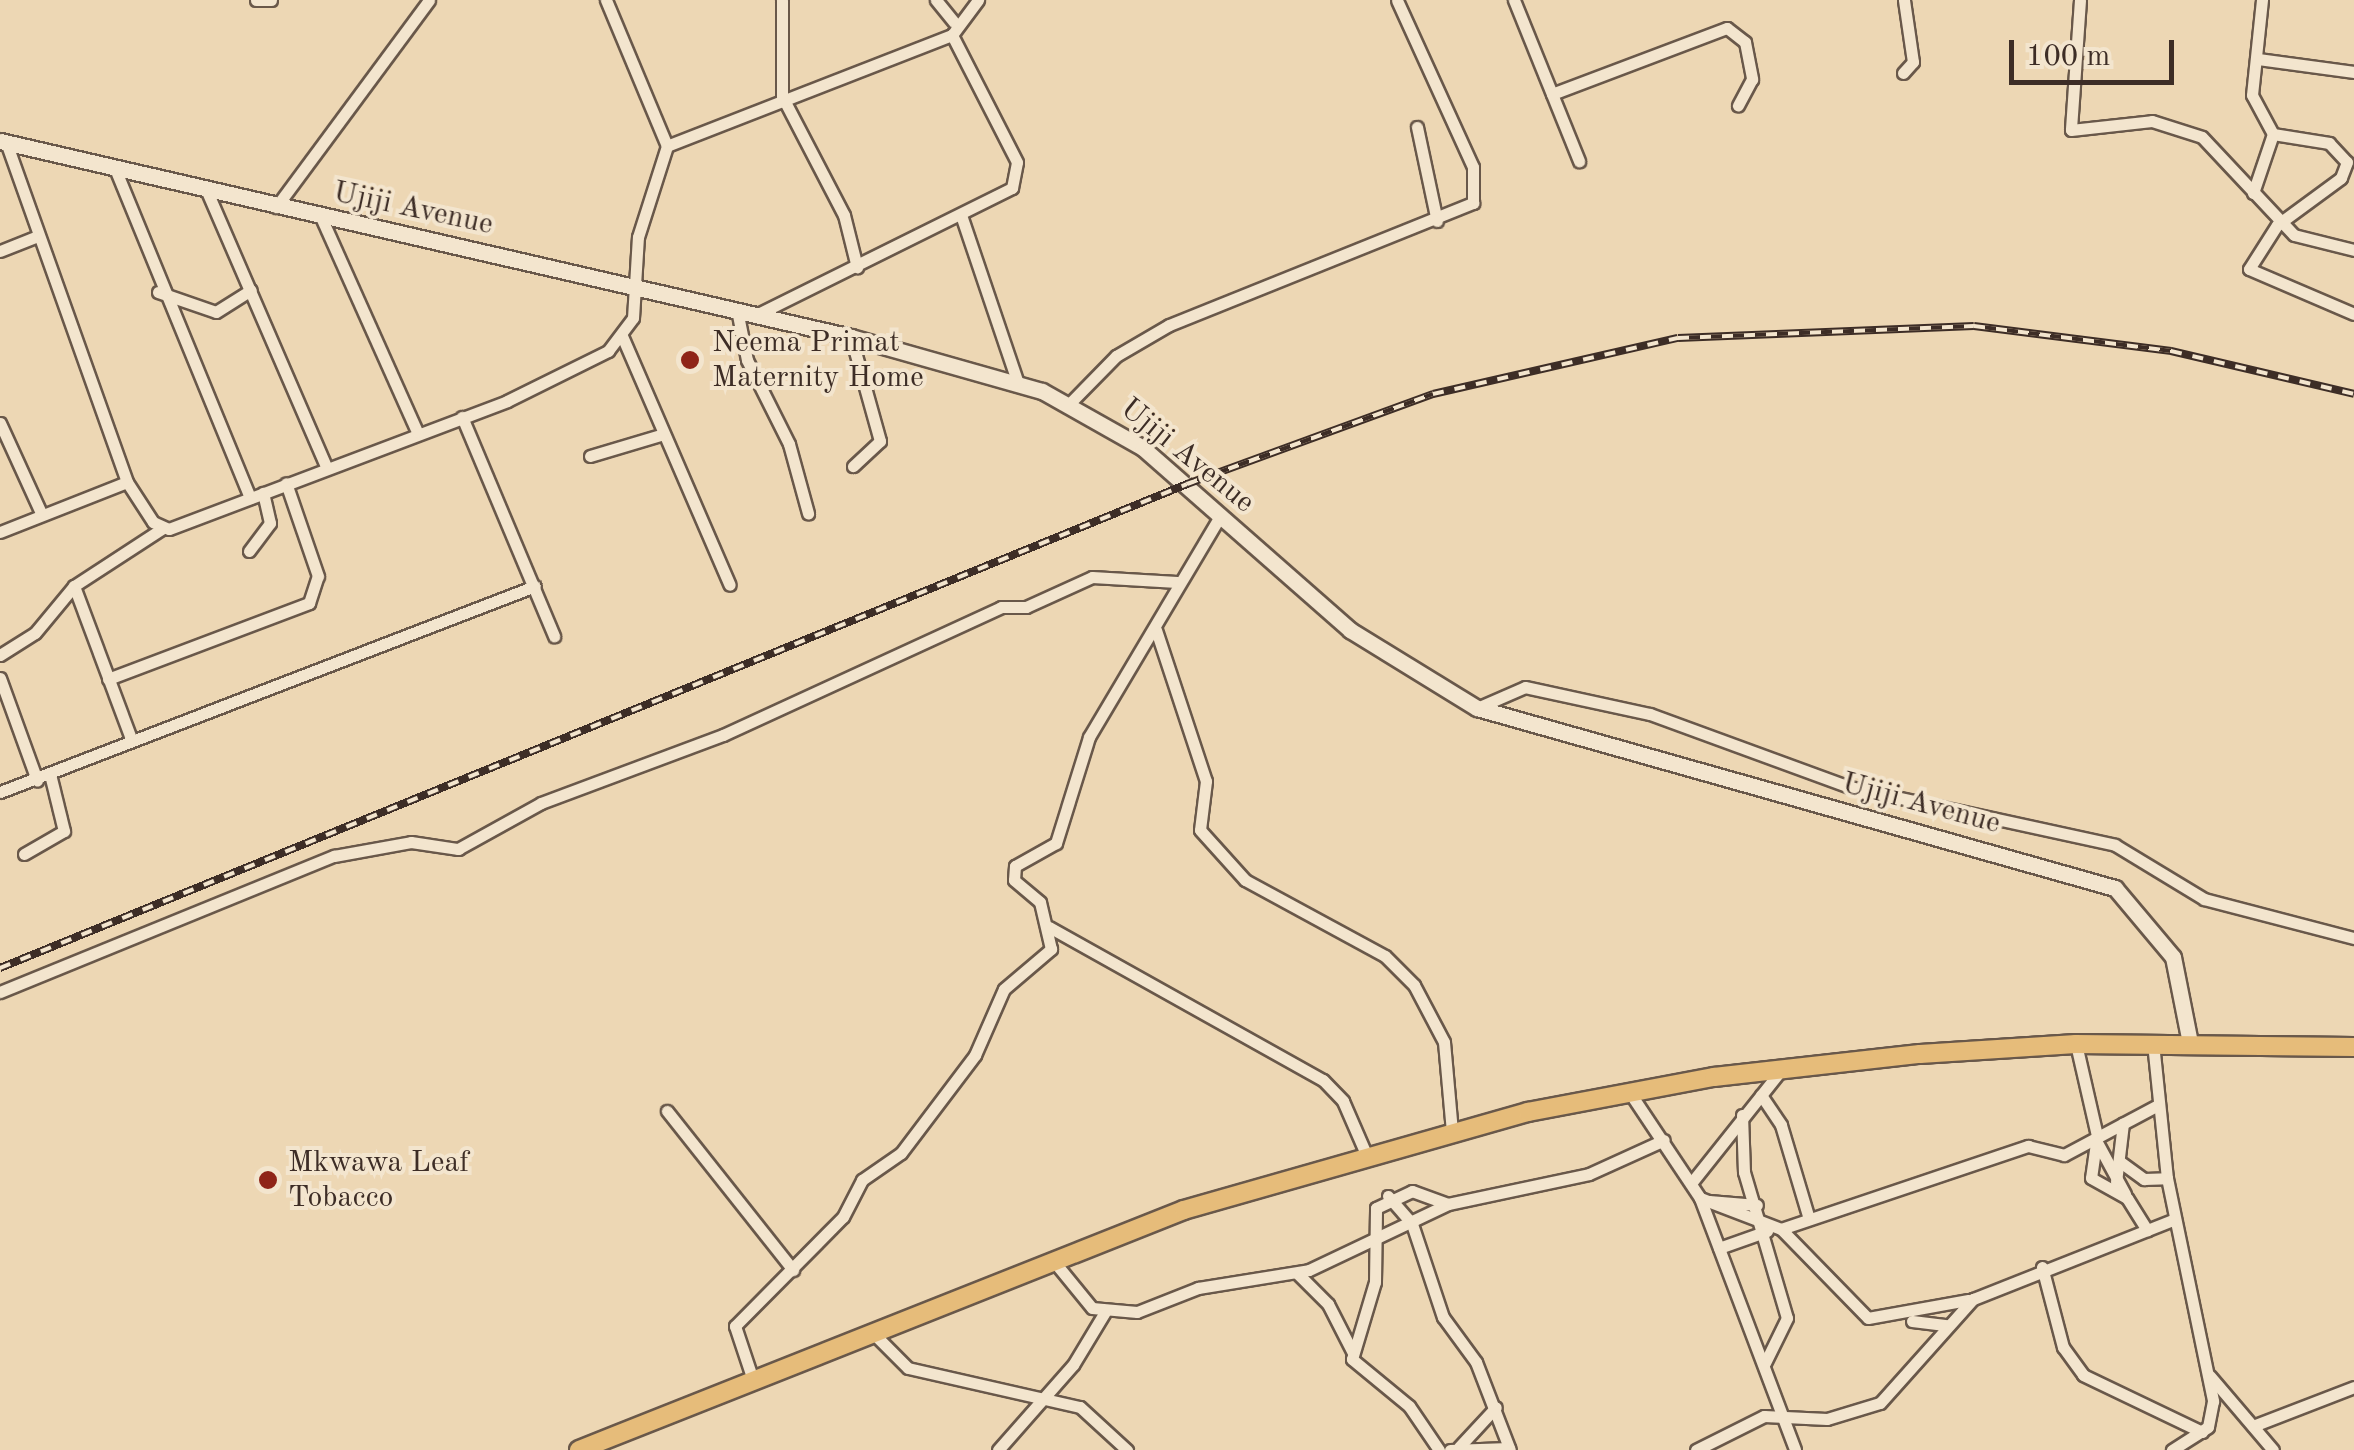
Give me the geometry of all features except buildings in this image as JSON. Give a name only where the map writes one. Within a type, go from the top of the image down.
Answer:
[{"type":"highway","points":[[579,1450],[1052,1258],[1366,1154],[1452,1130],[1630,1093],[1782,1069],[2076,1044],[2354,1047]]},
{"type":"main road","name":"Ujiji Avenue","points":[[3,141],[851,337],[1018,383],[1070,403],[1221,514],[1402,670],[1477,708],[2096,879],[2133,904],[2173,957],[2190,1043]]},
{"type":"street","points":[[256,0],[270,0]]},
{"type":"street","points":[[276,207],[429,0]]},
{"type":"street","points":[[0,656],[35,632],[74,586],[164,528],[570,374],[622,336],[637,288],[638,237],[667,146],[606,0]]},
{"type":"street","points":[[782,0],[782,96],[844,215],[858,267]]},
{"type":"street","points":[[756,314],[813,279],[858,267],[1002,197],[1016,162],[936,0]]},
{"type":"street","points":[[667,146],[953,28],[978,0]]},
{"type":"street","points":[[1070,403],[1116,356],[1169,325],[1437,222],[1472,203],[1478,182],[1397,0]]},
{"type":"street","points":[[1514,0],[1579,161]]},
{"type":"street","points":[[1903,73],[1913,62],[1904,0]]},
{"type":"street","points":[[2080,0],[2072,130],[2152,121],[2202,137],[2302,239],[2354,250]]},
{"type":"street","points":[[2253,193],[2273,134],[2252,95],[2262,0]]},
{"type":"street","points":[[1552,94],[1727,28],[1745,42],[1752,79],[1738,106]]},
{"type":"street","points":[[2258,60],[2354,72]]},
{"type":"street","points":[[1417,127],[1437,222]]},
{"type":"street","points":[[2273,134],[2329,143],[2347,162],[2342,178],[2282,220],[2251,274],[2354,314]]},
{"type":"street","points":[[3,141],[127,482],[164,528]]},
{"type":"street","points":[[114,166],[158,292],[250,498]]},
{"type":"street","points":[[206,189],[326,466]]},
{"type":"street","points":[[962,215],[1018,383]]},
{"type":"street","points":[[321,217],[416,432]]},
{"type":"street","points":[[0,251],[38,236]]},
{"type":"street","points":[[158,292],[216,312],[251,290]]},
{"type":"street","points":[[737,310],[747,360],[789,444],[808,512]]},
{"type":"street","points":[[622,336],[730,585]]},
{"type":"street","points":[[851,337],[880,441],[854,466]]},
{"type":"street","points":[[462,417],[554,636]]},
{"type":"street","points":[[0,424],[41,513]]},
{"type":"street","points":[[590,456],[664,434]]},
{"type":"street","points":[[0,532],[127,482]]},
{"type":"street","points":[[108,679],[309,603],[318,576],[286,484]]},
{"type":"street","points":[[249,551],[270,524],[263,493]]},
{"type":"street","points":[[753,1380],[735,1326],[793,1270],[965,1070],[1004,988],[1052,949],[1049,927],[1013,872],[1056,842],[1089,736],[1156,630],[1177,582],[1221,514]]},
{"type":"street","points":[[0,992],[334,856],[412,842],[458,849],[540,804],[723,735],[994,610],[1026,607],[1092,578],[1177,582]]},
{"type":"street","points":[[74,586],[132,740]]},
{"type":"street","points":[[0,792],[534,586]]},
{"type":"street","points":[[1156,630],[1208,791],[1200,830],[1245,880],[1385,956],[1414,985],[1444,1042],[1452,1130]]},
{"type":"street","points":[[0,678],[36,780]]},
{"type":"street","points":[[1477,708],[1524,687],[1650,714],[1850,787],[2115,845],[2204,900],[2354,938]]},
{"type":"street","points":[[24,854],[64,831],[50,774]]},
{"type":"street","points":[[1049,927],[1322,1080],[1343,1102],[1366,1154]]},
{"type":"street","points":[[2153,1042],[2167,1178],[2210,1376],[2213,1418],[2202,1432],[2172,1450]]},
{"type":"street","points":[[2076,1044],[2097,1140],[2116,1182],[2147,1230]]},
{"type":"street","points":[[1692,1182],[1782,1069]]},
{"type":"street","points":[[1630,1093],[1704,1199],[1796,1450]]},
{"type":"street","points":[[1762,1095],[1781,1125],[1810,1220]]},
{"type":"street","points":[[1719,1248],[1766,1228],[1810,1220],[1959,1166],[2028,1146],[2064,1156],[2158,1105]]},
{"type":"street","points":[[667,1111],[793,1270]]},
{"type":"street","points":[[1742,1115],[1741,1157],[1766,1228],[1786,1318],[1765,1364]]},
{"type":"street","points":[[2116,1182],[2123,1124]]},
{"type":"street","points":[[1052,1258],[1078,1299],[1105,1312],[1297,1273],[1412,1224],[1448,1204],[1589,1174],[1664,1140]]},
{"type":"street","points":[[2097,1140],[2092,1178],[2127,1198]]},
{"type":"street","points":[[2119,1161],[2144,1180],[2167,1178]]},
{"type":"street","points":[[1352,1351],[1375,1282],[1372,1217],[1388,1196],[1423,1192],[1448,1204]]},
{"type":"street","points":[[1297,1273],[1328,1304],[1352,1351],[1354,1368],[1409,1406],[1448,1450],[1509,1449],[1496,1406],[1443,1317],[1412,1224],[1388,1196]]},
{"type":"street","points":[[1704,1199],[1756,1206]]},
{"type":"street","points":[[1704,1199],[1766,1228]]},
{"type":"street","points":[[1891,1321],[1973,1299],[2042,1267],[2175,1218]]},
{"type":"street","points":[[1781,1228],[1850,1308],[1891,1321],[1947,1325]]},
{"type":"street","points":[[2042,1267],[2063,1347],[2082,1375],[2202,1432]]},
{"type":"street","points":[[1696,1450],[1783,1412],[1827,1419],[1880,1402],[1973,1299]]},
{"type":"street","points":[[998,1450],[1042,1402],[1105,1312]]},
{"type":"street","points":[[872,1331],[908,1368],[1092,1413],[1127,1450]]},
{"type":"street","points":[[2210,1376],[2273,1450]]},
{"type":"street","points":[[2253,1426],[2354,1387]]},
{"type":"street","points":[[1448,1450],[1496,1406]]},
{"type":"railway","points":[[0,968],[1187,484],[1433,394],[1678,338],[1974,326],[2171,351],[2354,394]]},
{"type":"place","name":"Neema Primat Maternity Home","points":[[690,360]]},
{"type":"place","name":"Mkwawa Leaf Tobacco","points":[[268,1180]]}]
